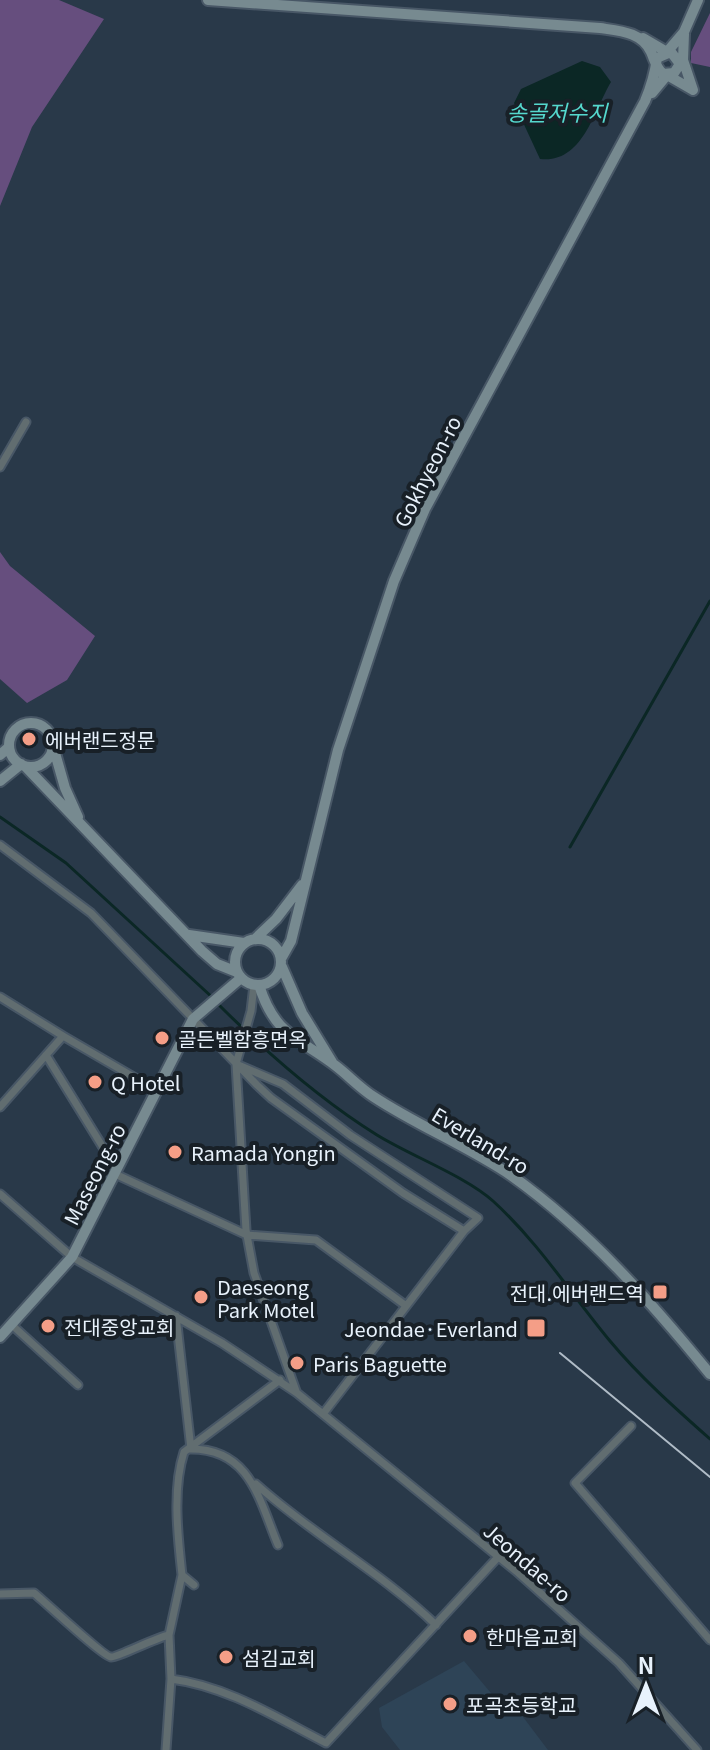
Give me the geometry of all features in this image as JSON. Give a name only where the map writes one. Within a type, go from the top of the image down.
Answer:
[{"type":"main road","points":[[208,0],[600,28],[665,40],[684,32]]},
{"type":"main road","points":[[645,101],[667,75],[677,71],[684,32],[698,0]]},
{"type":"main road","points":[[645,101],[660,55],[667,52],[684,32]]},
{"type":"main road","points":[[684,32],[683,60],[693,90]]},
{"type":"main road","points":[[633,35],[677,56],[693,90]]},
{"type":"main road","points":[[633,35],[646,43],[656,66],[693,90]]},
{"type":"main road","points":[[633,35],[643,45],[649,64],[645,101]]},
{"type":"main road","points":[[645,101],[666,87],[693,90]]},
{"type":"main road","name":"Gokhyeon-ro","points":[[282,962],[291,941],[338,750],[394,581],[425,509],[645,101]]},
{"type":"main road","points":[[0,755],[9,747],[13,732],[26,723],[43,727],[81,822]]},
{"type":"main road","points":[[0,781],[23,765],[33,767],[47,760],[53,746]]},
{"type":"main road","points":[[9,747],[13,757],[57,803],[81,822],[217,964],[256,985],[274,980],[282,962]]},
{"type":"main road","points":[[239,975],[235,960],[249,941],[276,919],[303,883]]},
{"type":"main road","points":[[189,935],[269,941],[282,962],[302,1013],[333,1063]]},
{"type":"main road","points":[[196,1016],[239,975]]},
{"type":"main road","name":"Everland-ro","points":[[256,985],[277,1024],[312,1053],[333,1063],[371,1095],[483,1158],[530,1191],[591,1243],[653,1304],[710,1374]]},
{"type":"main road","name":"Maseong-ro","points":[[0,1337],[72,1257],[196,1016]]},
{"type":"street","points":[[0,467],[26,422]]},
{"type":"street","points":[[0,845],[91,913],[196,1016],[236,1064],[282,1107],[403,1193],[464,1231]]},
{"type":"street","points":[[256,985],[236,1064],[247,1235],[254,1273],[297,1393]]},
{"type":"street","points":[[0,997],[156,1090]]},
{"type":"street","points":[[0,1107],[63,1036]]},
{"type":"street","points":[[46,1055],[116,1172],[247,1235],[316,1240],[405,1305]]},
{"type":"street","points":[[236,1064],[283,1084],[350,1135],[478,1218],[432,1269],[323,1414]]},
{"type":"street","name":"Jeondae-ro","points":[[0,1194],[72,1257],[176,1316],[297,1393],[499,1556],[619,1663],[697,1750]]},
{"type":"street","points":[[176,1316],[191,1449]]},
{"type":"street","points":[[13,1326],[78,1385]]},
{"type":"street","points":[[166,1750],[171,1679],[169,1635],[182,1575],[180,1474],[184,1452],[280,1380]]},
{"type":"street","points":[[631,1426],[575,1483],[710,1640]]},
{"type":"street","points":[[191,1449],[212,1449],[232,1458],[251,1480],[312,1532],[413,1602],[436,1625]]},
{"type":"street","points":[[251,1480],[278,1545]]},
{"type":"street","points":[[171,1679],[193,1682],[245,1702],[294,1724],[326,1743],[499,1556]]},
{"type":"street","points":[[182,1575],[194,1585]]},
{"type":"street","points":[[0,1594],[34,1593],[76,1626],[96,1651],[111,1657],[124,1654],[148,1639],[169,1635]]},
{"type":"shaded area","points":[[0,0],[59,0],[104,19],[32,127],[0,206]]},
{"type":"shaded area","points":[[710,13],[710,67],[691,63],[691,52]]},
{"type":"shaded area","points":[[0,552],[10,566],[95,636],[67,680],[27,703],[0,679]]},
{"type":"shaded area","name":"포곡초등학교","points":[[464,1661],[496,1699],[508,1697],[548,1750],[400,1750],[382,1727],[379,1708]]},
{"type":"water","name":"송골저수지","points":[[582,61],[600,67],[611,82],[577,144],[555,158],[540,159],[514,103],[521,89]]},
{"type":"waterway","points":[[570,847],[710,601]]},
{"type":"waterway","points":[[0,817],[66,863],[213,998]]},
{"type":"waterway","points":[[218,1004],[274,1057],[334,1106],[377,1135],[468,1183],[493,1201],[540,1251],[621,1354],[710,1439]]},
{"type":"tram line","points":[[560,1353],[710,1477]]},
{"type":"place","name":"에버랜드정문","points":[[29,739]]},
{"type":"place","name":"골든벨함흥면옥","points":[[162,1038]]},
{"type":"place","name":"Q Hotel","points":[[95,1082]]},
{"type":"place","name":"Ramada Yongin","points":[[175,1152]]},
{"type":"place","name":"전대.에버랜드역","points":[[660,1292]]},
{"type":"place","name":"Daeseong Park Motel","points":[[201,1297]]},
{"type":"place","name":"전대중앙교회","points":[[48,1326]]},
{"type":"place","name":"Jeondae·Everland","points":[[536,1328]]},
{"type":"place","name":"Paris Baguette","points":[[297,1363]]},
{"type":"place","name":"한마음교회","points":[[470,1636]]},
{"type":"place","name":"섬김교회","points":[[226,1657]]},
{"type":"place","name":"포곡초등학교","points":[[450,1704]]}]
